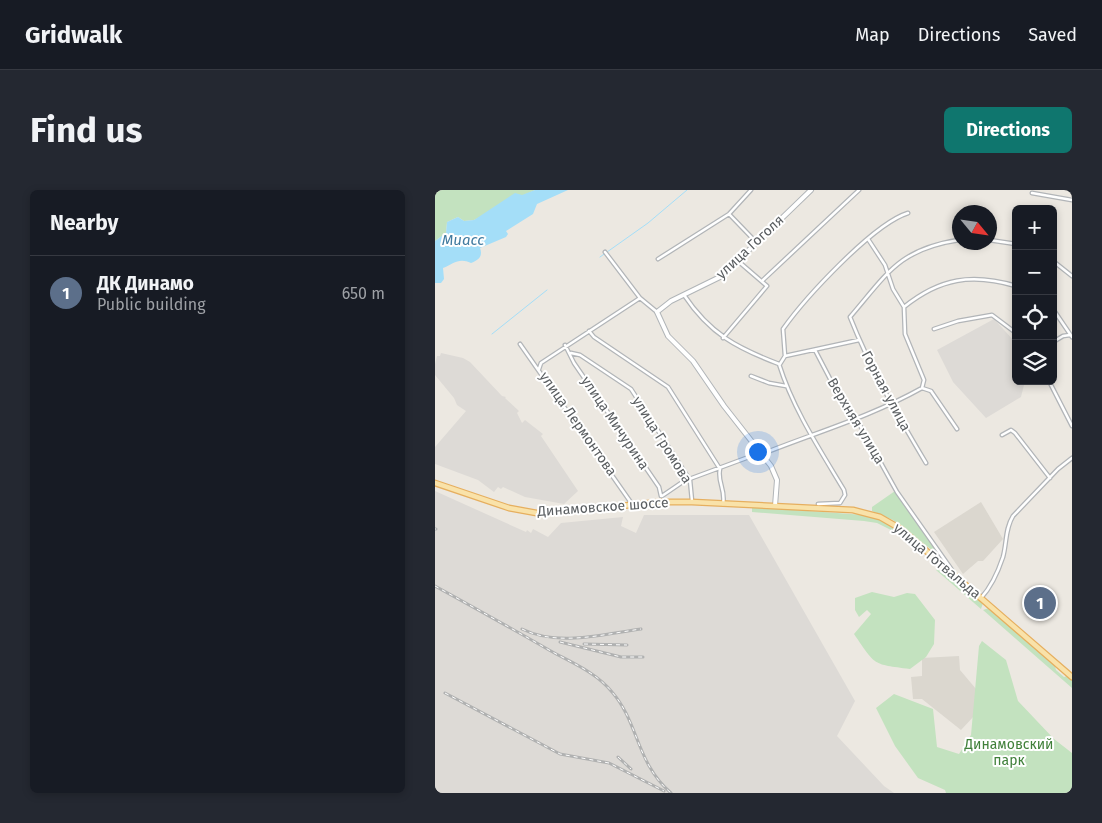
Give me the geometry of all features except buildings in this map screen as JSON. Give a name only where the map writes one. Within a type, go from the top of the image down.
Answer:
[{"type":"main road","name":"Динамовское шоссе","points":[[435,483],[509,508],[535,513],[633,506],[660,502],[775,506]]},
{"type":"main road","name":"улица Готвальда","points":[[775,506],[841,509],[880,517],[901,529],[1072,677]]},
{"type":"street","points":[[658,259],[729,214],[751,190]]},
{"type":"street","name":"улица Гоголя","points":[[657,312],[663,306],[711,283],[739,261],[811,190]]},
{"type":"street","points":[[763,280],[859,190]]},
{"type":"street","points":[[1032,193],[1072,200]]},
{"type":"street","points":[[779,364],[785,356],[783,329],[797,309],[867,239],[898,216],[908,213]]},
{"type":"street","points":[[729,214],[757,243]]},
{"type":"street","points":[[660,502],[661,496],[677,484],[757,454],[762,454],[811,434],[857,420],[893,405],[922,388],[924,380],[905,334],[904,307],[893,289],[888,273],[867,239]]},
{"type":"street","points":[[997,241],[1012,243]]},
{"type":"street","points":[[888,273],[894,266],[923,248],[952,242]]},
{"type":"street","points":[[605,252],[640,298],[657,312],[668,336],[693,361],[724,406],[762,454],[775,474],[775,506]]},
{"type":"street","points":[[723,338],[767,286],[763,280],[739,261]]},
{"type":"street","points":[[1057,264],[1072,276]]},
{"type":"street","name":"Горная улица","points":[[888,273],[850,317],[859,340],[926,463]]},
{"type":"street","points":[[904,307],[918,296],[947,282],[977,278],[1012,285]]},
{"type":"street","points":[[684,295],[701,317],[723,338],[743,350],[779,364]]},
{"type":"street","points":[[539,369],[541,363],[565,345],[640,298]]},
{"type":"street","points":[[934,329],[958,321],[991,315],[1012,330]]},
{"type":"street","points":[[1057,315],[1072,336]]},
{"type":"street","points":[[589,331],[594,337],[656,382],[668,387],[719,469],[718,476],[725,494],[723,504]]},
{"type":"street","points":[[1056,340],[1063,336],[1072,336]]},
{"type":"street","points":[[785,356],[859,340]]},
{"type":"street","name":"улица Лермонтова","points":[[520,344],[633,506]]},
{"type":"street","name":"улица Мичурина","points":[[565,345],[571,353],[574,362],[659,487],[661,496]]},
{"type":"street","name":"Верхняя улица","points":[[815,350],[839,396],[857,420],[897,492],[957,577]]},
{"type":"street","name":"улица Громова","points":[[571,353],[580,354],[631,389],[690,480],[693,493],[692,502]]},
{"type":"street","points":[[779,364],[786,386],[845,495],[840,503],[818,504]]},
{"type":"street","points":[[751,376],[769,383],[786,386]]},
{"type":"street","points":[[1051,385],[1072,426]]},
{"type":"street","points":[[922,388],[931,391],[957,429]]},
{"type":"street","points":[[1002,435],[1011,430],[1015,433],[1050,478]]},
{"type":"street","points":[[981,598],[994,580],[1003,556],[1007,525],[1013,516],[1072,458]]},
{"type":"street","points":[[937,559],[942,554]]},
{"type":"shaded area","points":[[994,319],[1012,339],[1012,385],[1024,385],[1021,397],[986,418],[953,382],[937,350]]},
{"type":"shaded area","points":[[441,353],[463,358],[470,362],[519,411],[517,413],[522,423],[525,420],[543,434],[541,436],[578,491],[564,504],[525,497],[503,487],[501,489],[498,487],[494,492],[478,480],[435,464],[435,447],[466,411],[457,405],[454,398],[435,375],[437,356],[440,356]]},
{"type":"shaded area","points":[[435,491],[526,532],[527,530],[531,533],[533,529],[548,537],[561,523],[623,517],[621,526],[636,533],[644,515],[749,515],[855,701],[837,736],[884,786],[894,793],[435,793]]},
{"type":"shaded area","points":[[981,502],[1003,539],[983,561],[978,561],[963,574],[934,532]]},
{"type":"shaded area","points":[[959,656],[960,670],[987,702],[961,730],[922,699],[913,699],[911,677],[922,676],[922,658]]},
{"type":"green space","points":[[439,190],[535,190],[474,220],[464,221],[458,217],[447,222],[446,233],[435,241],[435,192]]},
{"type":"green space","points":[[895,491],[938,551],[937,554],[893,520],[872,511],[872,507]]},
{"type":"green space","points":[[752,507],[865,515],[879,519],[896,529],[893,531],[877,523],[864,521],[752,512]]},
{"type":"green space","points":[[942,567],[983,603],[981,609],[936,570]]},
{"type":"green space","points":[[872,592],[894,597],[907,593],[915,594],[935,620],[934,644],[926,657],[910,669],[876,662],[854,634],[871,614],[867,610],[859,617],[855,610],[855,598]]},
{"type":"green space","points":[[989,608],[1055,666],[1056,670],[1064,677],[1067,676],[1072,680],[1072,688],[983,610]]},
{"type":"green space","name":"Динамовский парк","points":[[982,641],[1006,660],[1018,701],[1054,739],[1072,753],[1072,793],[946,793],[945,790],[918,778],[895,746],[876,708],[894,694],[933,709],[937,747],[959,754],[971,735],[979,646]]},
{"type":"water","name":"Миасс","points":[[535,190],[568,190],[537,204],[533,214],[506,231],[508,234],[506,237],[480,248],[481,255],[476,261],[471,263],[460,261],[443,268],[444,279],[441,283],[435,283],[435,241],[446,233],[447,222],[458,217],[464,221],[474,220],[515,193],[522,195]]},
{"type":"waterway","points":[[600,257],[648,223],[687,190]]},
{"type":"waterway","points":[[492,334],[547,290]]},
{"type":"railway","points":[[435,586],[582,668],[606,685],[621,704],[628,717],[651,769],[671,793]]},
{"type":"railway","points":[[522,629],[536,634],[566,638],[581,638],[641,629]]},
{"type":"railway","points":[[560,642],[621,657],[643,657]]},
{"type":"railway","points":[[584,644],[627,645]]},
{"type":"railway","points":[[445,693],[560,754],[609,763],[664,791]]},
{"type":"railway","points":[[618,757],[631,769]]},
{"type":"place","name":"ДК Динамо","points":[[1040,603]]}]
